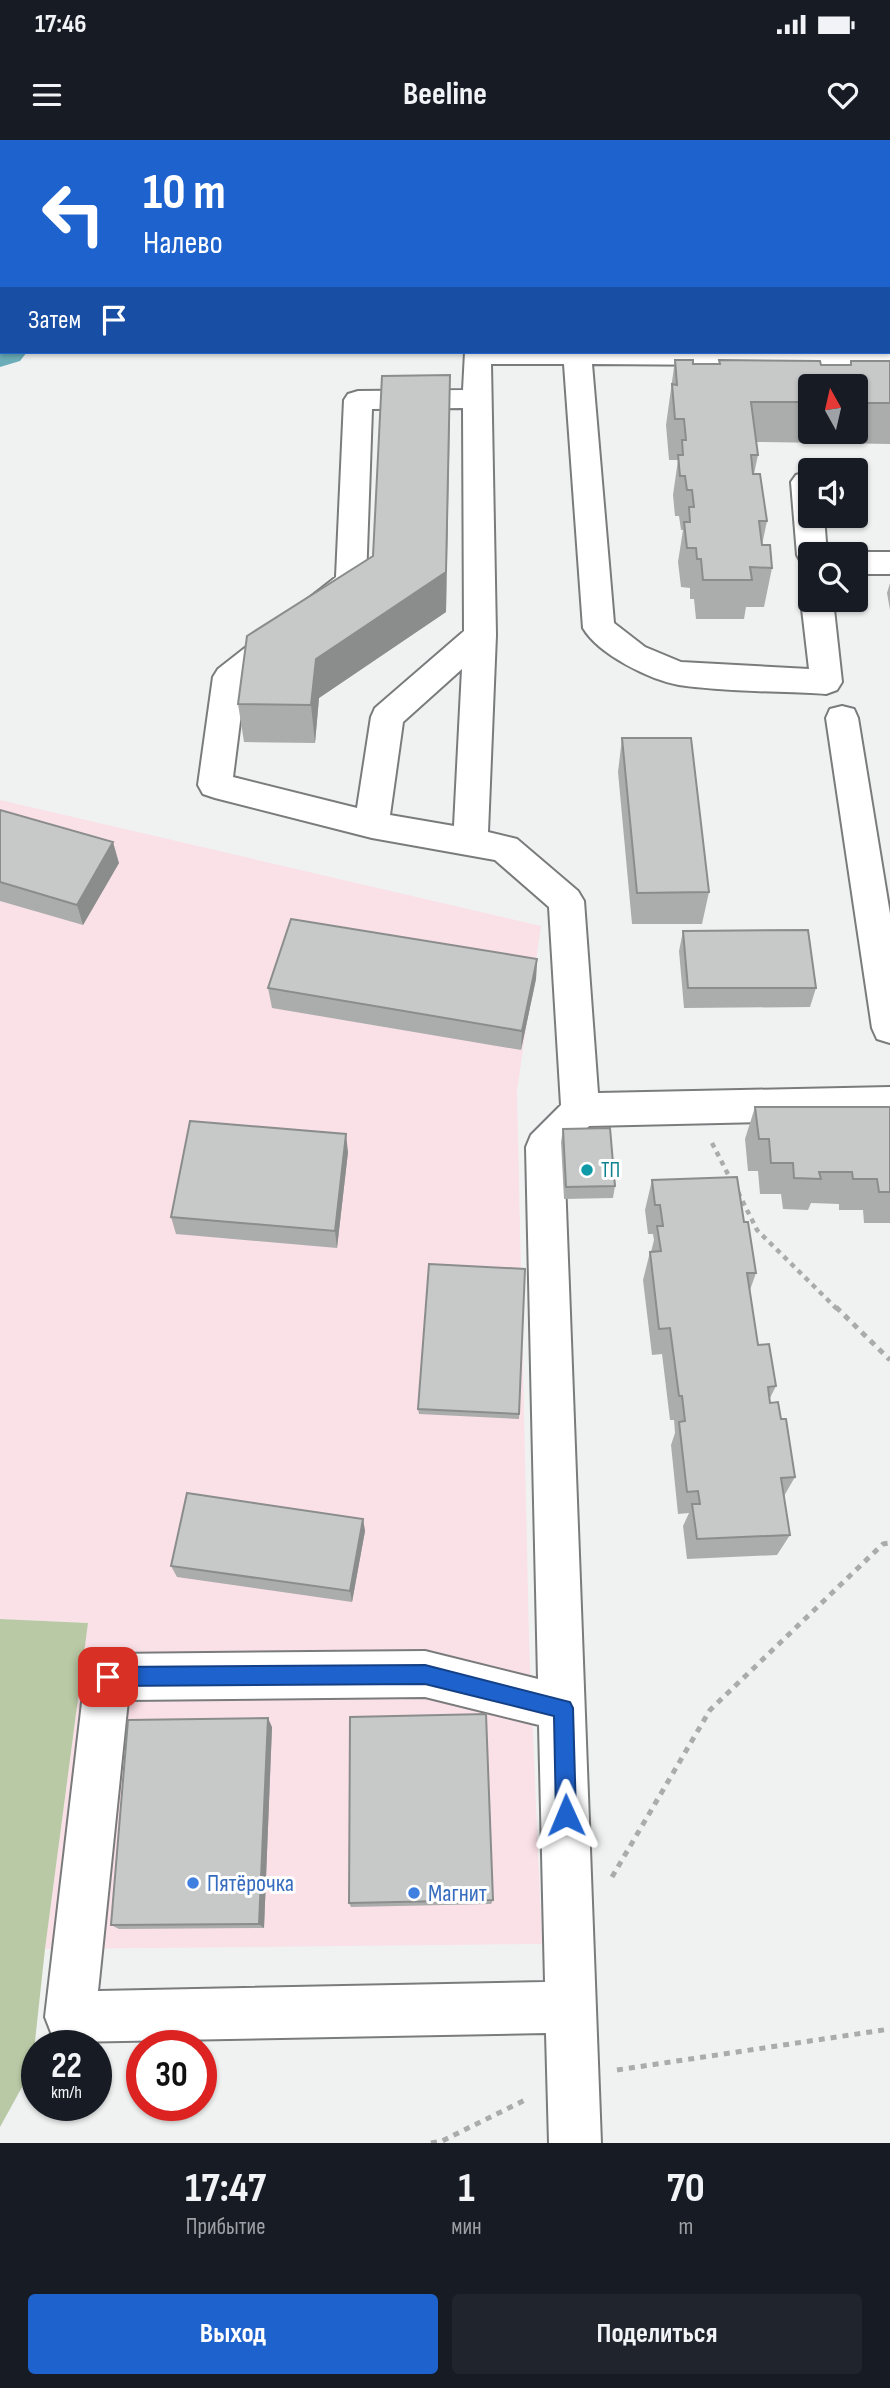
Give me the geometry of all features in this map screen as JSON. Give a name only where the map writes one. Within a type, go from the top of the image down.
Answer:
[{"type":"street","points":[[470,842],[480,635],[477,355],[890,357]]},
{"type":"street","points":[[577,356],[599,628],[634,655],[678,673],[826,682],[818,612]]},
{"type":"street","points":[[477,399],[358,400],[351,581],[229,677],[215,785],[372,825],[505,848],[566,901],[580,1110]]},
{"type":"street","points":[[868,563],[890,563]]},
{"type":"street","points":[[372,825],[387,717],[480,635]]},
{"type":"street","points":[[842,718],[890,1028]]},
{"type":"street","points":[[575,2143],[564,1708],[545,1147],[580,1110],[890,1103]]},
{"type":"street","points":[[564,1708],[425,1674],[108,1677],[69,2017],[571,2007]]},
{"type":"path","points":[[694,1108],[757,1230],[890,1360]]},
{"type":"path","points":[[605,1888],[710,1710],[883,1544],[890,1543]]},
{"type":"path","points":[[431,2143],[442,2141],[573,2077],[890,2029]]},
{"type":"shaded area","points":[[0,800],[541,926],[517,1091],[529,1641],[542,1944],[45,1949],[88,1623],[0,1619]]},
{"type":"green space","points":[[0,1619],[88,1623],[36,2030],[21,2030],[21,2089],[0,2127]]},
{"type":"building","points":[[675,360],[693,360],[693,364],[720,364],[719,360],[820,361],[821,365],[851,365],[851,361],[890,361],[890,403],[868,403],[868,374],[798,374],[798,402],[751,402],[758,455],[751,455],[753,474],[760,474],[767,521],[759,521],[762,545],[770,545],[772,568],[750,567],[752,580],[703,580],[701,559],[697,559],[696,548],[687,548],[684,522],[690,522],[689,507],[694,507],[692,490],[687,490],[685,476],[680,476],[678,455],[683,455],[682,440],[686,440],[684,419],[675,419],[672,384],[677,385]]},
{"type":"building","points":[[450,375],[446,572],[316,659],[311,705],[238,704],[247,636],[373,556],[382,376]]},
{"type":"building","points":[[622,738],[691,738],[709,892],[637,893]]},
{"type":"building","points":[[0,810],[113,842],[77,905],[0,882]]},
{"type":"building","points":[[291,919],[537,959],[522,1031],[268,988]]},
{"type":"building","points":[[808,930],[816,988],[688,988],[683,931]]},
{"type":"building","points":[[755,1107],[890,1107],[890,1192],[879,1192],[877,1179],[853,1179],[852,1172],[819,1172],[821,1179],[794,1178],[793,1163],[771,1163],[769,1139],[759,1139]]},
{"type":"building","points":[[190,1121],[346,1134],[335,1231],[171,1217]]},
{"type":"building","name":"ТП","points":[[610,1128],[615,1186],[566,1187],[563,1129]]},
{"type":"building","points":[[737,1177],[756,1273],[747,1273],[758,1345],[769,1344],[776,1386],[768,1387],[770,1403],[778,1402],[781,1419],[786,1419],[795,1477],[781,1478],[790,1535],[697,1539],[692,1504],[700,1504],[698,1491],[687,1492],[679,1422],[685,1421],[670,1328],[659,1329],[650,1252],[661,1251],[657,1226],[663,1226],[660,1205],[655,1205],[652,1180]]},
{"type":"building","points":[[429,1264],[525,1269],[519,1414],[418,1409]]},
{"type":"building","points":[[187,1493],[363,1519],[350,1591],[171,1566]]},
{"type":"building","points":[[486,1714],[493,1900],[349,1903],[350,1717]]},
{"type":"building","points":[[268,1718],[259,1924],[111,1925],[128,1720]]},
{"type":"place","name":"ТП","points":[[587,1170]]},
{"type":"place","name":"Пятёрочка","points":[[193,1883]]},
{"type":"place","name":"Магнит","points":[[414,1893]]},
{"type":"route","points":[[108,1677],[425,1674],[564,1708],[566,1815]]}]
